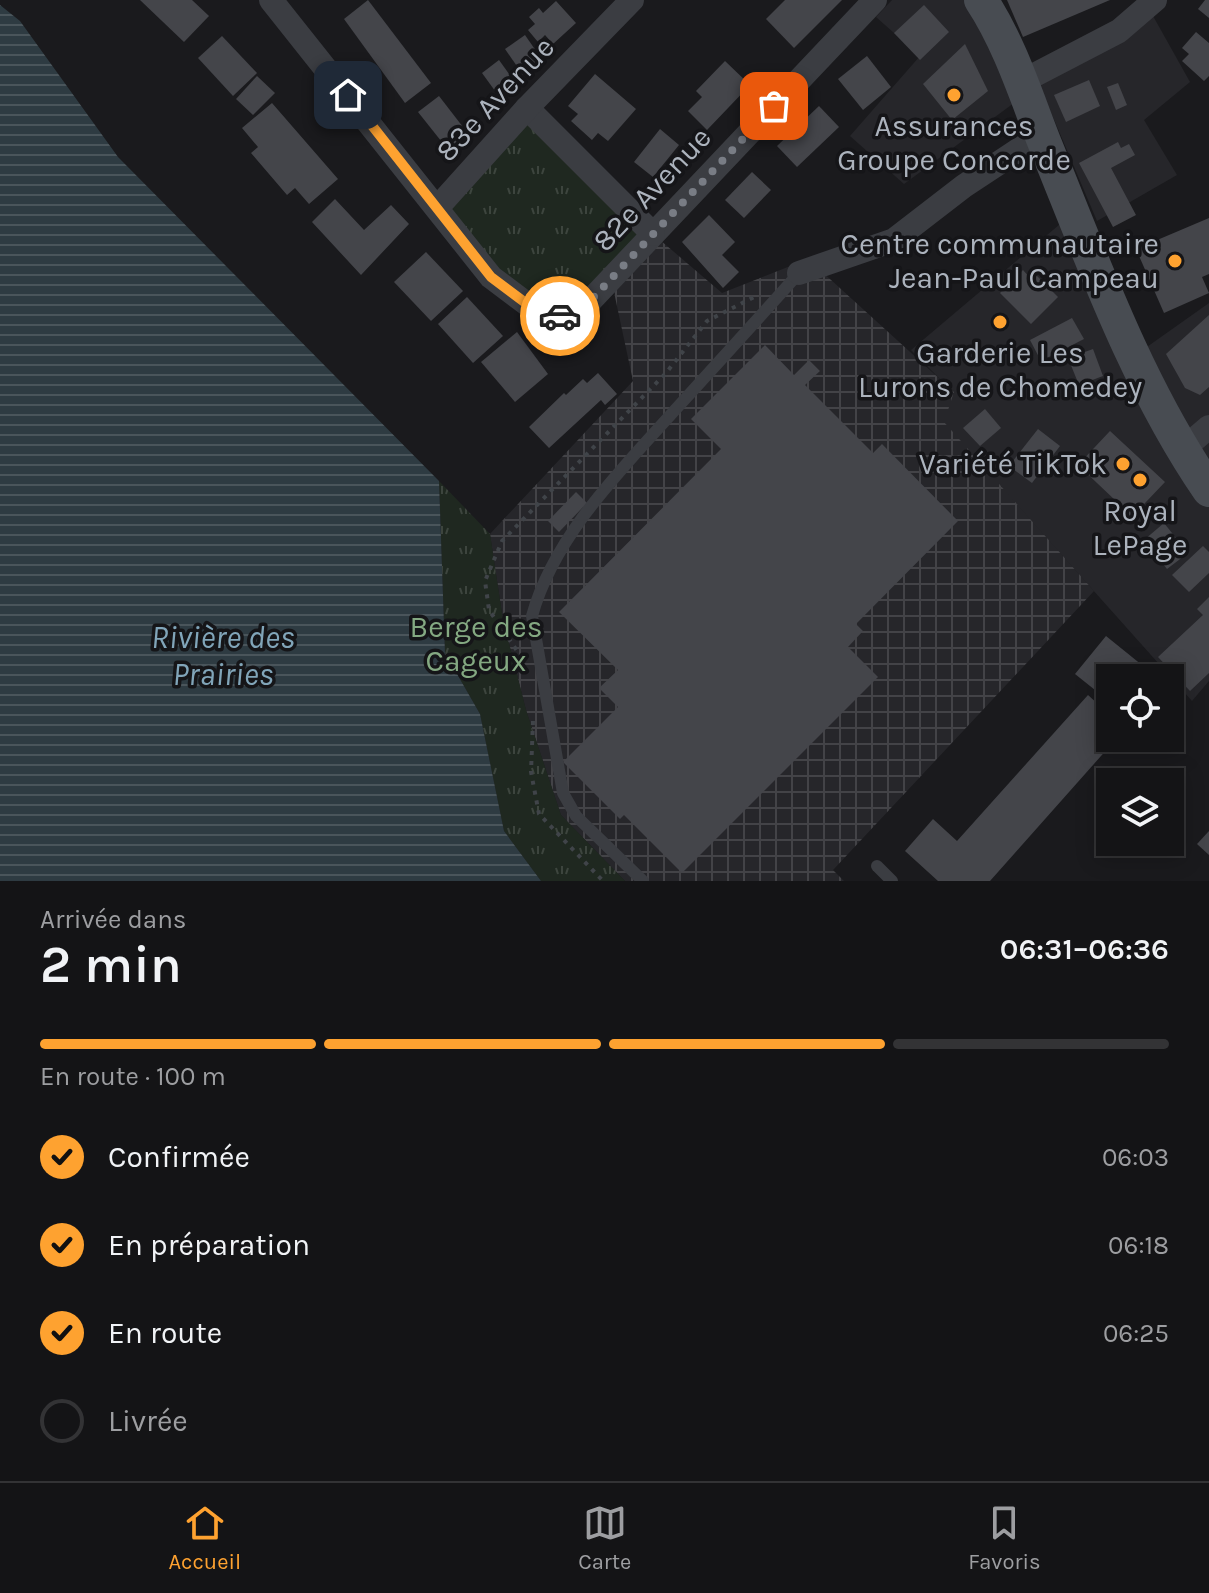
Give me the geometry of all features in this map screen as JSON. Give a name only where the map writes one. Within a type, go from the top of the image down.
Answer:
[{"type":"street","points":[[271,0],[438,207]]},
{"type":"street","name":"82e Avenue","points":[[438,207],[491,277],[539,313],[574,318],[875,0]]},
{"type":"street","points":[[981,0],[1021,82],[1119,322],[1182,450],[1209,490]]},
{"type":"street","points":[[1021,82],[1119,31],[1155,0]]},
{"type":"street","name":"83e Avenue","points":[[438,207],[619,4]]},
{"type":"street","points":[[527,108],[653,234]]},
{"type":"street","points":[[799,273],[894,240],[964,186],[1041,135]]},
{"type":"street","points":[[1182,450],[1209,427]]},
{"type":"lane","points":[[643,881],[576,816],[563,793],[532,616],[540,590],[566,544],[621,471],[799,273]]},
{"type":"lane","points":[[877,866],[892,881]]},
{"type":"path","points":[[487,597],[485,581],[502,541],[666,373],[707,321]]},
{"type":"shaded area","points":[[892,0],[968,0],[1018,100],[904,184],[850,136],[920,56],[876,17]]},
{"type":"shaded area","points":[[1148,7],[1190,82],[1144,120],[1177,175],[1097,221],[1033,70]]},
{"type":"shaded area","points":[[1066,219],[1144,349],[1209,303],[1209,681],[1192,701],[1184,692],[1184,664],[1159,664],[943,422],[953,392],[911,350]]},
{"type":"shaded area","points":[[653,234],[722,293],[808,259],[954,392],[944,422],[1094,591],[833,870],[844,881],[625,881],[561,815],[526,710],[503,620],[490,534],[633,381],[611,278]]},
{"type":"green space","points":[[527,108],[653,234],[574,318],[539,313],[438,207]]},
{"type":"green space","name":"Berge des Cageux","points":[[439,481],[490,534],[503,620],[526,710],[561,815],[625,881],[541,881],[504,831],[480,714],[445,653]]},
{"type":"water","name":"Rivière des Prairies","points":[[0,5],[20,21],[118,157],[439,481],[445,653],[480,714],[504,831],[541,881],[0,881]]},
{"type":"building","points":[[140,0],[192,0],[209,16],[184,42]]},
{"type":"building","points":[[368,0],[431,83],[405,103],[344,19]]},
{"type":"building","points":[[785,0],[842,0],[794,48],[766,19]]},
{"type":"building","points":[[1007,0],[1110,0],[1023,37]]},
{"type":"building","points":[[1205,0],[1209,0],[1209,18],[1198,9]]},
{"type":"building","points":[[556,1],[576,23],[553,44],[545,35],[538,42],[528,30],[535,24],[529,17],[539,8],[543,13]]},
{"type":"building","points":[[924,5],[949,32],[920,60],[894,33]]},
{"type":"building","points":[[1196,32],[1209,43],[1209,76],[1204,81],[1182,61],[1189,54],[1182,48]]},
{"type":"building","points":[[525,35],[543,61],[523,75],[505,49]]},
{"type":"building","points":[[222,36],[257,73],[233,96],[198,58]]},
{"type":"building","points":[[965,44],[988,91],[952,120],[923,84]]},
{"type":"building","points":[[867,56],[891,87],[863,110],[838,79]]},
{"type":"building","points":[[499,60],[515,82],[498,95],[482,73]]},
{"type":"building","points":[[725,61],[750,85],[707,130],[688,111],[702,97],[696,91]]},
{"type":"building","points":[[595,74],[636,109],[608,141],[598,133],[592,140],[571,121],[578,114],[568,106]]},
{"type":"building","points":[[257,76],[275,93],[253,115],[236,99]]},
{"type":"building","points":[[1089,80],[1100,106],[1066,122],[1054,95]]},
{"type":"building","points":[[1118,83],[1127,105],[1116,110],[1107,87]]},
{"type":"building","points":[[439,96],[473,140],[453,156],[418,112]]},
{"type":"building","points":[[272,103],[338,179],[309,204],[295,188],[287,195],[251,153],[258,147],[242,128]]},
{"type":"building","points":[[819,106],[839,127],[797,167],[777,146]]},
{"type":"building","points":[[660,129],[679,145],[653,177],[634,162]]},
{"type":"building","points":[[1118,142],[1121,148],[1129,144],[1135,155],[1111,168],[1136,215],[1113,227],[1079,163]]},
{"type":"building","points":[[752,172],[771,190],[744,218],[725,200]]},
{"type":"building","points":[[335,199],[364,230],[391,205],[409,224],[361,275],[312,222]]},
{"type":"building","points":[[709,215],[735,242],[722,255],[739,272],[723,288],[682,242]]},
{"type":"building","name":"Centre communautaire Jean-Paul Campeau","points":[[1209,218],[1209,274],[1202,277],[1209,293],[1164,313],[1136,249]]},
{"type":"building","points":[[426,252],[463,291],[431,321],[394,282]]},
{"type":"building","points":[[1023,270],[1031,279],[1036,275],[1058,297],[1031,324],[1000,293]]},
{"type":"building","points":[[467,297],[503,336],[473,363],[438,324]]},
{"type":"building","points":[[1209,315],[1209,387],[1200,395],[1185,388],[1166,354]]},
{"type":"building","points":[[1072,318],[1084,339],[1041,361],[1030,340]]},
{"type":"building","points":[[517,332],[548,374],[515,402],[481,362]]},
{"type":"building","points":[[765,345],[794,375],[809,360],[820,371],[805,385],[873,453],[882,444],[958,521],[856,624],[863,631],[848,647],[878,677],[682,873],[624,815],[620,819],[563,762],[618,707],[599,688],[618,670],[559,612],[721,449],[691,419]]},
{"type":"building","points":[[1093,349],[1103,376],[1079,385],[1068,358]]},
{"type":"building","points":[[598,373],[617,394],[605,405],[601,400],[549,448],[529,427],[564,393],[566,395],[583,379],[587,383]]},
{"type":"building","points":[[985,409],[1001,428],[980,446],[963,428]]},
{"type":"building","points":[[1038,429],[1060,446],[1032,483],[1009,466]]},
{"type":"building","points":[[1110,431],[1165,482],[1127,522],[1111,507],[1116,501],[1078,465]]},
{"type":"building","points":[[576,492],[587,503],[559,532],[548,521]]},
{"type":"building","points":[[1164,523],[1188,553],[1167,569],[1144,540]]},
{"type":"building","points":[[1203,546],[1209,552],[1209,573],[1189,592],[1172,575]]},
{"type":"building","points":[[1209,597],[1209,673],[1190,691],[1184,685],[1184,664],[1165,664],[1158,657],[1203,615],[1197,609]]},
{"type":"building","points":[[1106,636],[1141,664],[1096,664],[1096,691],[1075,674]]},
{"type":"building","points":[[1088,695],[1096,702],[1096,752],[1105,752],[990,881],[938,881],[905,851],[933,819],[957,841]]},
{"type":"building","points":[[1209,831],[1209,855],[1197,844]]},
{"type":"way so far","points":[[560,316],[574,318],[774,106]]},
{"type":"place","name":"Assurances Groupe Concorde","points":[[954,95]]},
{"type":"place","name":"Centre communautaire Jean-Paul Campeau","points":[[1175,261]]},
{"type":"place","name":"Garderie Les Lurons de Chomedey","points":[[1000,322]]},
{"type":"place","name":"Variété TikTok","points":[[1123,464]]},
{"type":"place","name":"Royal LePage","points":[[1140,480]]},
{"type":"route","points":[[348,95],[491,277],[539,313],[560,316]]}]
